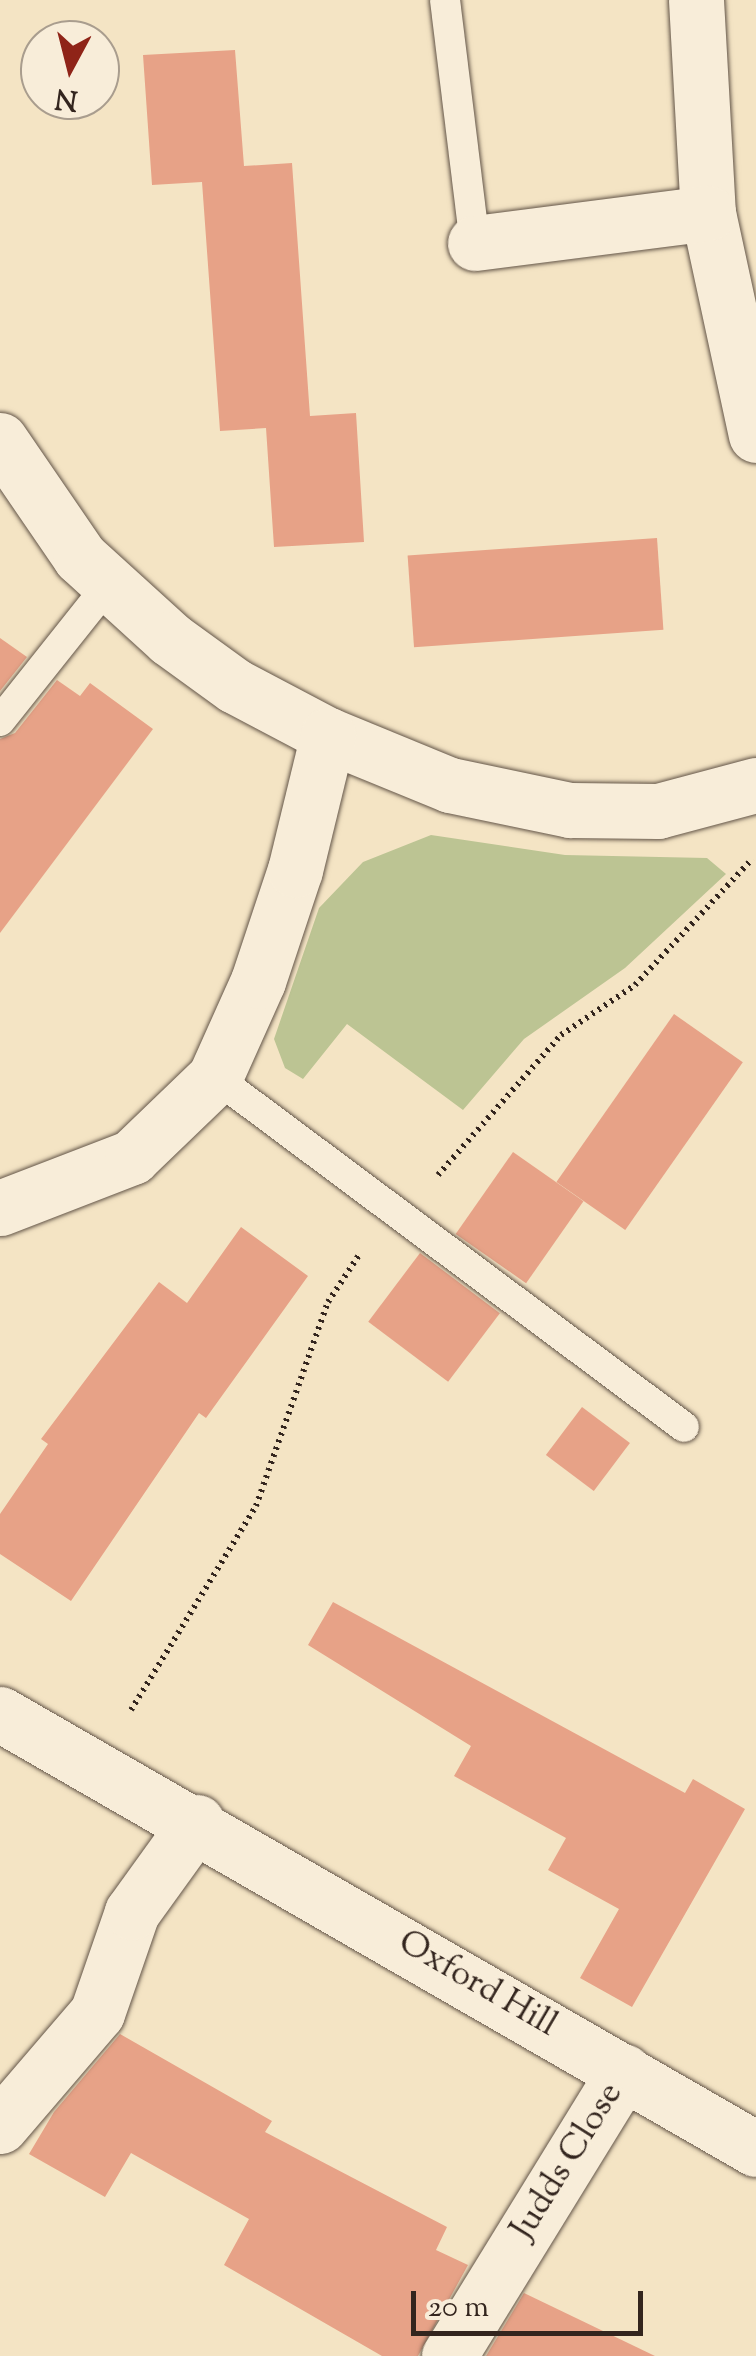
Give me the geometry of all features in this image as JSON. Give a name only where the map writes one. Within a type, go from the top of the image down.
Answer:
[{"type":"street","points":[[696,0],[708,213],[756,435]]},
{"type":"street","points":[[475,243],[708,213]]},
{"type":"street","points":[[0,440],[63,534],[108,584],[235,686],[328,735],[450,786],[570,810],[658,811],[756,785]]},
{"type":"street","points":[[0,1208],[132,1157],[215,1077],[258,981],[295,870],[328,735]]},
{"type":"street","name":"Oxford Hill","points":[[0,1714],[198,1822],[756,2149]]},
{"type":"street","points":[[0,2126],[97,2012],[132,1912],[198,1822]]},
{"type":"street","name":"Judds Close","points":[[449,2356],[624,2071]]},
{"type":"lane","points":[[445,0],[475,243]]},
{"type":"lane","points":[[0,721],[108,584]]},
{"type":"lane","points":[[215,1077],[684,1427]]},
{"type":"green space","points":[[431,835],[565,855],[707,858],[726,874],[625,968],[524,1039],[463,1110],[347,1024],[303,1079],[285,1068],[274,1039],[319,908],[363,862]]},
{"type":"building","points":[[235,50],[244,166],[292,163],[310,416],[356,413],[364,542],[274,547],[266,428],[220,431],[202,182],[152,185],[143,55]]},
{"type":"building","points":[[657,538],[663,630],[414,647],[408,555]]},
{"type":"building","points":[[0,638],[27,657],[0,691]]},
{"type":"building","points":[[57,680],[80,696],[90,683],[153,729],[0,933],[0,739],[15,733]]},
{"type":"building","points":[[674,1014],[743,1062],[625,1230],[556,1182]]},
{"type":"building","points":[[513,1152],[583,1201],[526,1283],[456,1234]]},
{"type":"building","points":[[241,1227],[308,1276],[206,1418],[199,1413],[71,1601],[0,1554],[0,1514],[48,1444],[41,1439],[159,1282],[187,1303]]},
{"type":"building","points":[[420,1253],[500,1313],[448,1382],[368,1322]]},
{"type":"building","points":[[582,1407],[630,1443],[594,1491],[546,1455]]},
{"type":"building","points":[[333,1602],[685,1793],[693,1779],[745,1809],[632,2007],[580,1978],[619,1909],[548,1870],[566,1838],[454,1776],[471,1746],[308,1645]]},
{"type":"building","points":[[120,2034],[272,2121],[265,2132],[447,2227],[436,2250],[468,2265],[418,2356],[382,2356],[224,2265],[249,2219],[131,2153],[105,2197],[29,2154],[54,2112]]},
{"type":"building","points":[[524,2293],[655,2356],[486,2356]]}]
